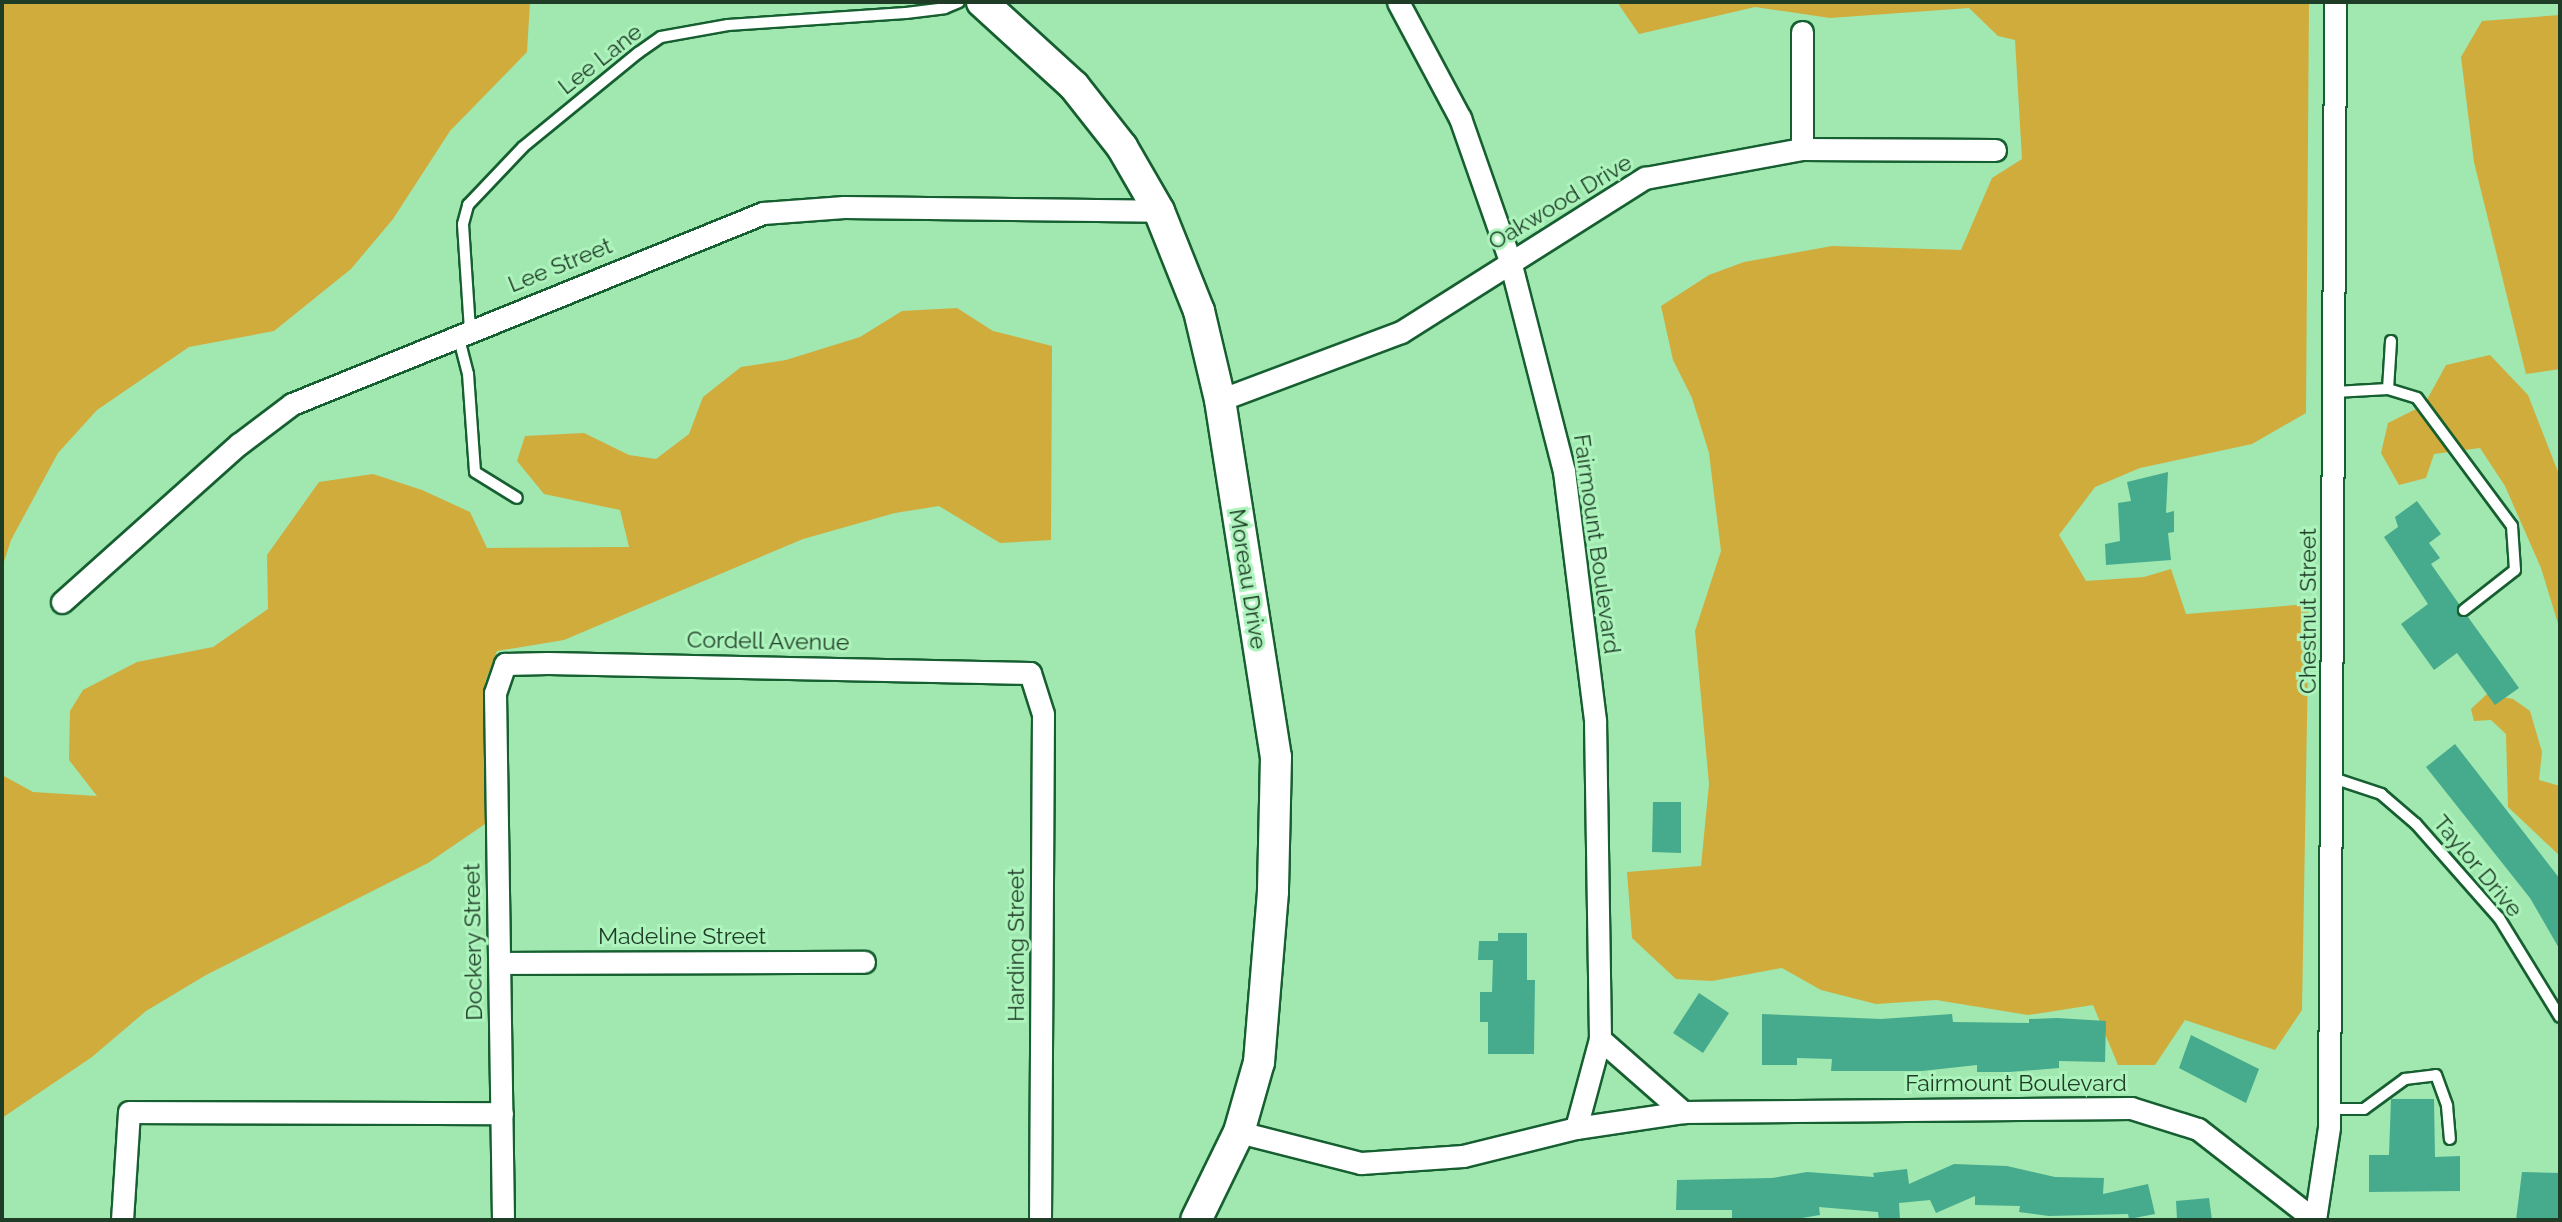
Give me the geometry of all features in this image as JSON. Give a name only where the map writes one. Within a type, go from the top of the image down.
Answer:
[{"type":"main road","name":"Moreau Drive","points":[[982,2],[1074,86],[1122,147],[1159,211],[1199,311],[1220,400],[1276,757],[1273,892],[1259,1062],[1239,1132],[1196,1220]]},
{"type":"street","name":"Fairmount Boulevard","points":[[1398,2],[1460,118],[1510,261],[1564,471],[1595,720],[1600,1039],[1576,1128],[1683,1111],[2131,1108],[2199,1129],[2315,1220]]},
{"type":"street","name":"Chestnut Street","points":[[2315,1220],[2329,1109],[2333,778],[2335,2]]},
{"type":"street","points":[[1802,32],[1802,149]]},
{"type":"street","name":"Oakwood Drive","points":[[1220,400],[1401,332],[1645,178],[1802,149],[1996,150]]},
{"type":"street","name":"Lee Street","points":[[62,602],[239,444],[292,404],[763,213],[844,207],[1159,211]]},
{"type":"street","name":"Cordell Avenue","points":[[505,664],[1030,673]]},
{"type":"street","name":"Dockery Street","points":[[503,1220],[495,693],[505,664]]},
{"type":"street","name":"Harding Street","points":[[1030,673],[1044,713],[1040,1220]]},
{"type":"street","name":"Madeline Street","points":[[500,963],[864,961]]},
{"type":"street","points":[[1600,1039],[1683,1111]]},
{"type":"street","points":[[122,1220],[130,1112],[502,1113]]},
{"type":"street","points":[[1239,1132],[1361,1163],[1463,1156],[1576,1128]]},
{"type":"lane","name":"Lee Lane","points":[[517,498],[475,472],[464,332],[463,224],[468,205],[523,147],[638,52],[661,37],[728,25],[906,13],[945,8],[959,2]]},
{"type":"lane","points":[[2388,389],[2391,341]]},
{"type":"lane","points":[[2335,392],[2388,389],[2424,405],[2512,526],[2515,570],[2464,610]]},
{"type":"lane","name":"Taylor Drive","points":[[2333,778],[2381,794],[2416,824],[2499,918],[2560,1017]]},
{"type":"lane","points":[[2329,1109],[2364,1109],[2405,1079],[2435,1075],[2447,1106],[2450,1139]]},
{"type":"shaded area","points":[[2,2],[530,2],[527,52],[450,131],[393,219],[351,269],[274,331],[189,347],[97,410],[58,453],[11,540],[2,568]]},
{"type":"shaded area","points":[[1617,2],[2309,2],[2306,413],[2252,444],[2140,468],[2095,487],[2059,535],[2086,581],[2144,577],[2171,569],[2186,614],[2309,604],[2302,1010],[2275,1050],[2185,1020],[2155,1065],[2118,1065],[2093,1005],[2028,1015],[1936,1000],[1876,1004],[1821,990],[1782,968],[1712,981],[1676,979],[1632,938],[1627,872],[1701,866],[1709,784],[1695,631],[1721,551],[1709,453],[1692,398],[1673,360],[1661,306],[1709,275],[1744,262],[1832,246],[1961,250],[1992,178],[2022,159],[2015,40],[1998,36],[1969,8],[1830,18],[1755,7],[1639,34]]},
{"type":"shaded area","points":[[2560,15],[2560,369],[2526,374],[2474,162],[2461,57],[2482,21]]},
{"type":"shaded area","points":[[957,308],[993,331],[1052,346],[1051,540],[1000,543],[939,506],[895,513],[803,539],[564,640],[497,651],[485,682],[485,824],[428,863],[206,975],[146,1011],[92,1057],[2,1118],[2,775],[33,792],[97,796],[69,760],[70,711],[83,690],[137,662],[213,647],[268,609],[267,555],[319,482],[373,474],[422,490],[470,512],[487,548],[629,547],[620,510],[544,494],[517,461],[525,436],[584,433],[629,455],[656,459],[689,434],[703,397],[741,367],[786,360],[860,337],[902,311]]},
{"type":"shaded area","points":[[2490,355],[2528,395],[2560,477],[2560,630],[2541,568],[2505,486],[2480,448],[2434,454],[2426,478],[2399,485],[2381,453],[2388,423],[2424,405],[2446,365]]},
{"type":"shaded area","points":[[2487,694],[2513,699],[2530,711],[2542,752],[2539,780],[2560,786],[2560,856],[2508,807],[2506,734],[2491,720],[2474,721],[2471,709]]},
{"type":"building","points":[[2168,472],[2166,513],[2174,511],[2174,532],[2168,533],[2171,560],[2106,565],[2105,544],[2120,541],[2118,503],[2131,501],[2127,482]]},
{"type":"building","points":[[2417,501],[2441,534],[2429,543],[2440,558],[2431,564],[2459,604],[2457,614],[2468,617],[2519,688],[2495,705],[2457,653],[2434,670],[2401,624],[2428,604],[2384,537],[2398,527],[2395,517]]},
{"type":"building","points":[[2455,744],[2560,879],[2560,950],[2530,898],[2426,767]]},
{"type":"building","points":[[1653,802],[1681,802],[1681,853],[1652,852]]},
{"type":"building","points":[[1498,933],[1527,933],[1527,980],[1535,980],[1534,1054],[1488,1054],[1488,1022],[1480,1022],[1480,992],[1492,992],[1493,960],[1478,960],[1479,941],[1498,941]]},
{"type":"building","points":[[1699,993],[1729,1013],[1703,1053],[1673,1033]]},
{"type":"building","points":[[1762,1014],[1881,1019],[1952,1014],[1953,1022],[2029,1023],[2029,1019],[2057,1018],[2106,1021],[2105,1062],[2059,1061],[2059,1068],[2009,1072],[1977,1072],[1977,1065],[1922,1071],[1831,1071],[1832,1059],[1797,1058],[1797,1065],[1762,1065]]},
{"type":"building","points":[[2191,1035],[2259,1069],[2246,1103],[2179,1068]]},
{"type":"building","points":[[2391,1099],[2434,1099],[2435,1157],[2460,1156],[2460,1191],[2369,1192],[2369,1155],[2389,1155]]},
{"type":"building","points":[[1954,1164],[2007,1166],[2055,1177],[2104,1178],[2103,1194],[2148,1184],[2155,1214],[2129,1219],[2128,1214],[2049,1216],[2019,1212],[2020,1206],[1975,1205],[1975,1196],[1936,1213],[1930,1200],[1899,1203],[1900,1220],[1879,1220],[1878,1212],[1819,1207],[1820,1215],[1790,1220],[1732,1220],[1732,1210],[1676,1210],[1677,1180],[1772,1178],[1807,1172],[1874,1177],[1873,1173],[1907,1169],[1909,1184]]},
{"type":"building","points":[[2522,1172],[2560,1173],[2558,1220],[2516,1220]]},
{"type":"building","points":[[2209,1198],[2212,1220],[2177,1220],[2176,1201]]}]
